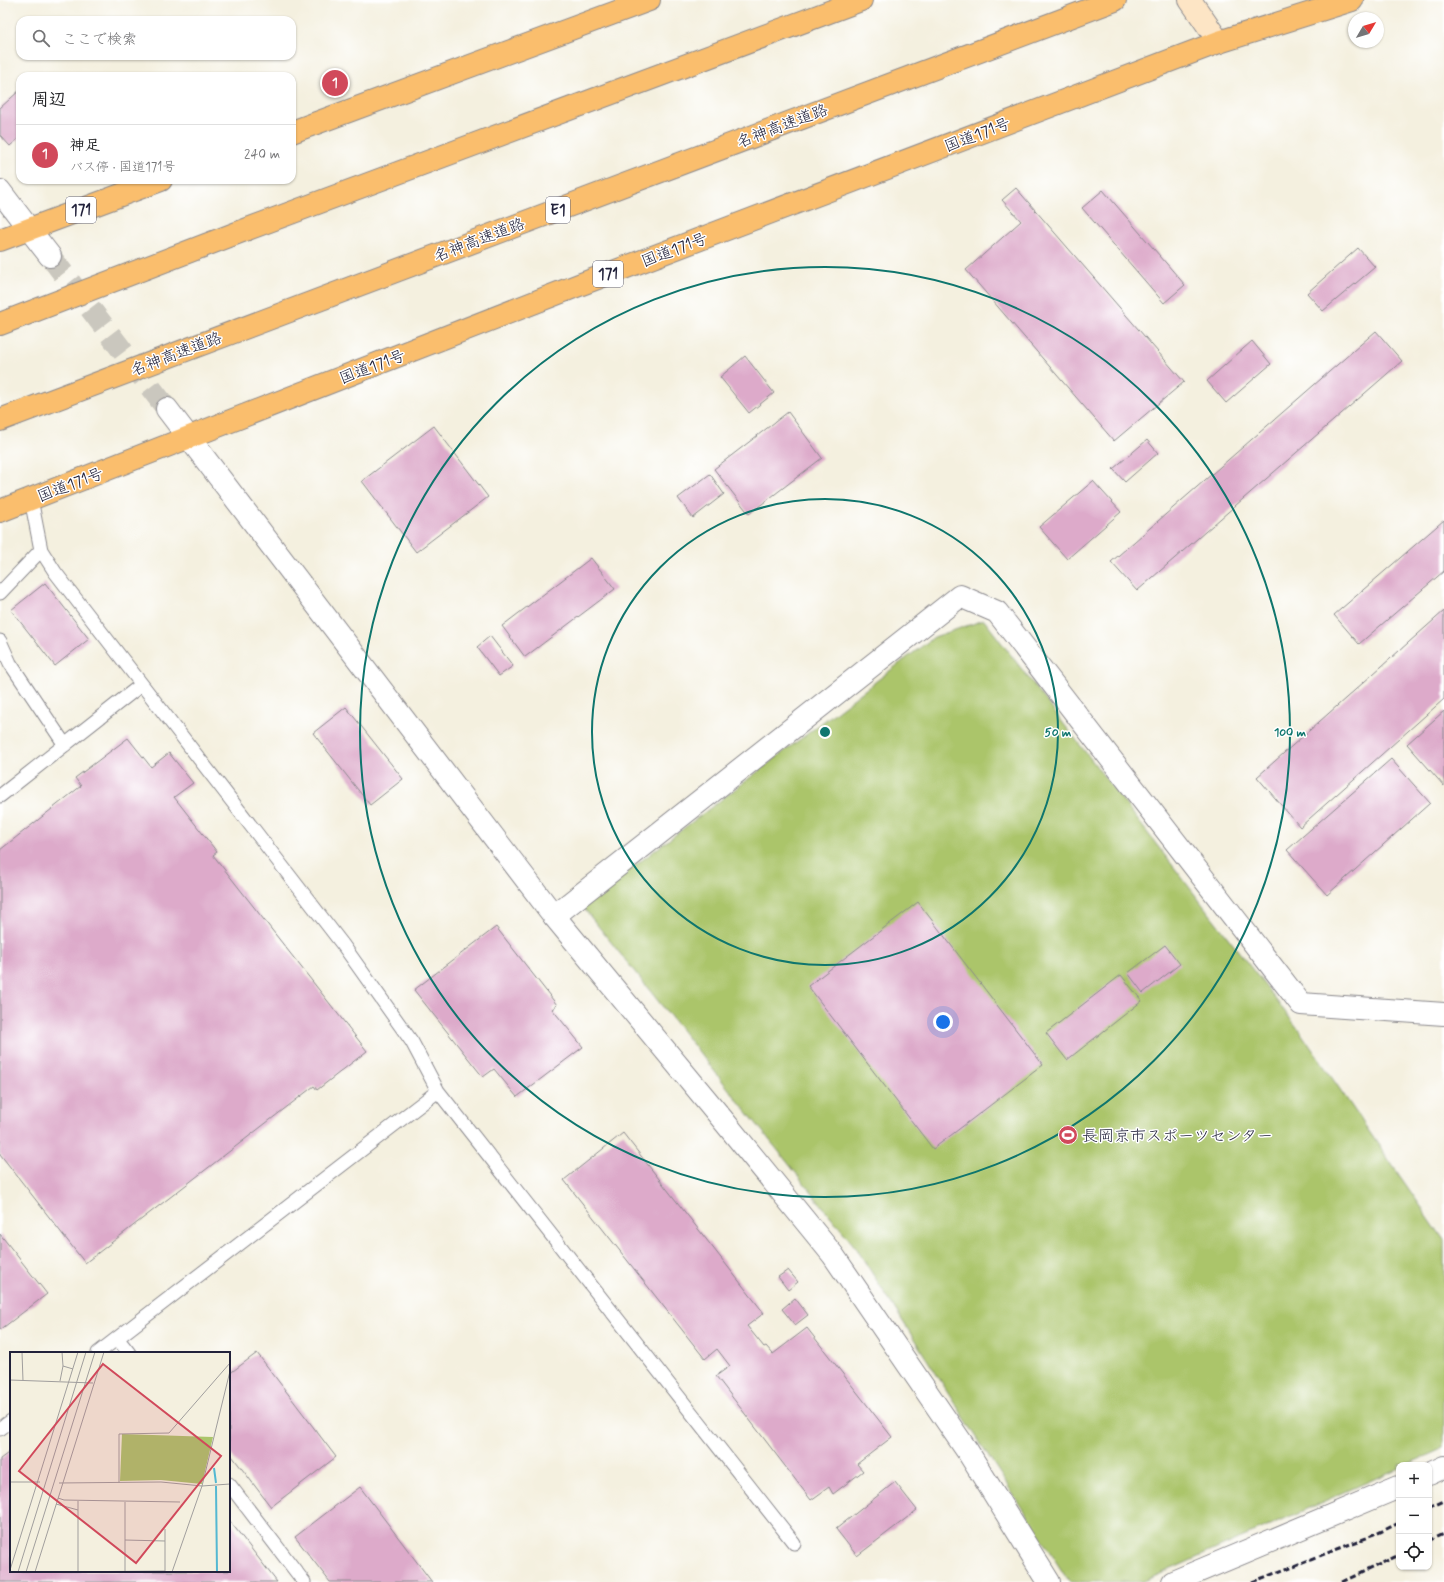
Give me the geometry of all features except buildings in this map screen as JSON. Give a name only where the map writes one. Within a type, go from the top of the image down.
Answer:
[{"type":"highway","points":[[296,131],[649,0]]},
{"type":"highway","points":[[0,324],[861,0]]},
{"type":"highway","name":"名神高速道路","points":[[0,420],[1116,0]]},
{"type":"highway","name":"国道171号","points":[[0,511],[578,285],[1219,42],[1352,0]]},
{"type":"highway","name":"171","points":[[0,240],[150,184]]},
{"type":"main road","points":[[1190,0],[1219,42]]},
{"type":"street","points":[[0,190],[50,256]]},
{"type":"street","points":[[167,410],[554,916],[833,1255],[968,1452],[1049,1582]]},
{"type":"street","points":[[554,916],[960,596],[997,612],[1301,1004],[1444,1014]]},
{"type":"street","points":[[1432,1473],[1444,1467]]},
{"type":"street","points":[[1173,1582],[1396,1487]]},
{"type":"lane","points":[[31,499],[41,550],[55,572],[344,945],[412,1042],[438,1091],[794,1544]]},
{"type":"lane","points":[[0,593],[41,550]]},
{"type":"lane","points":[[0,641],[10,663],[65,745]]},
{"type":"lane","points":[[0,796],[142,685]]},
{"type":"lane","points":[[99,1352],[438,1091]]},
{"type":"lane","points":[[117,1338],[128,1352]]},
{"type":"lane","points":[[0,1429],[10,1422]]},
{"type":"lane","points":[[230,1485],[304,1582]]},
{"type":"green space","name":"長岡京市スポーツセンター","points":[[984,620],[1299,1030],[1444,1240],[1444,1448],[1413,1462],[1396,1462],[1396,1469],[1142,1582],[1069,1582],[856,1248],[582,906],[934,637]]},
{"type":"tunnel","points":[[50,256],[167,409]]},
{"type":"railway","points":[[1432,1507],[1444,1501]]},
{"type":"railway","points":[[1252,1582],[1374,1535],[1396,1524]]},
{"type":"railway","points":[[1432,1540],[1444,1534]]},
{"type":"railway","points":[[1342,1582],[1396,1556]]},
{"type":"place","name":"神足","points":[[335,83]]},
{"type":"place","name":"長岡京市スポーツセンター","points":[[1068,1135]]}]
